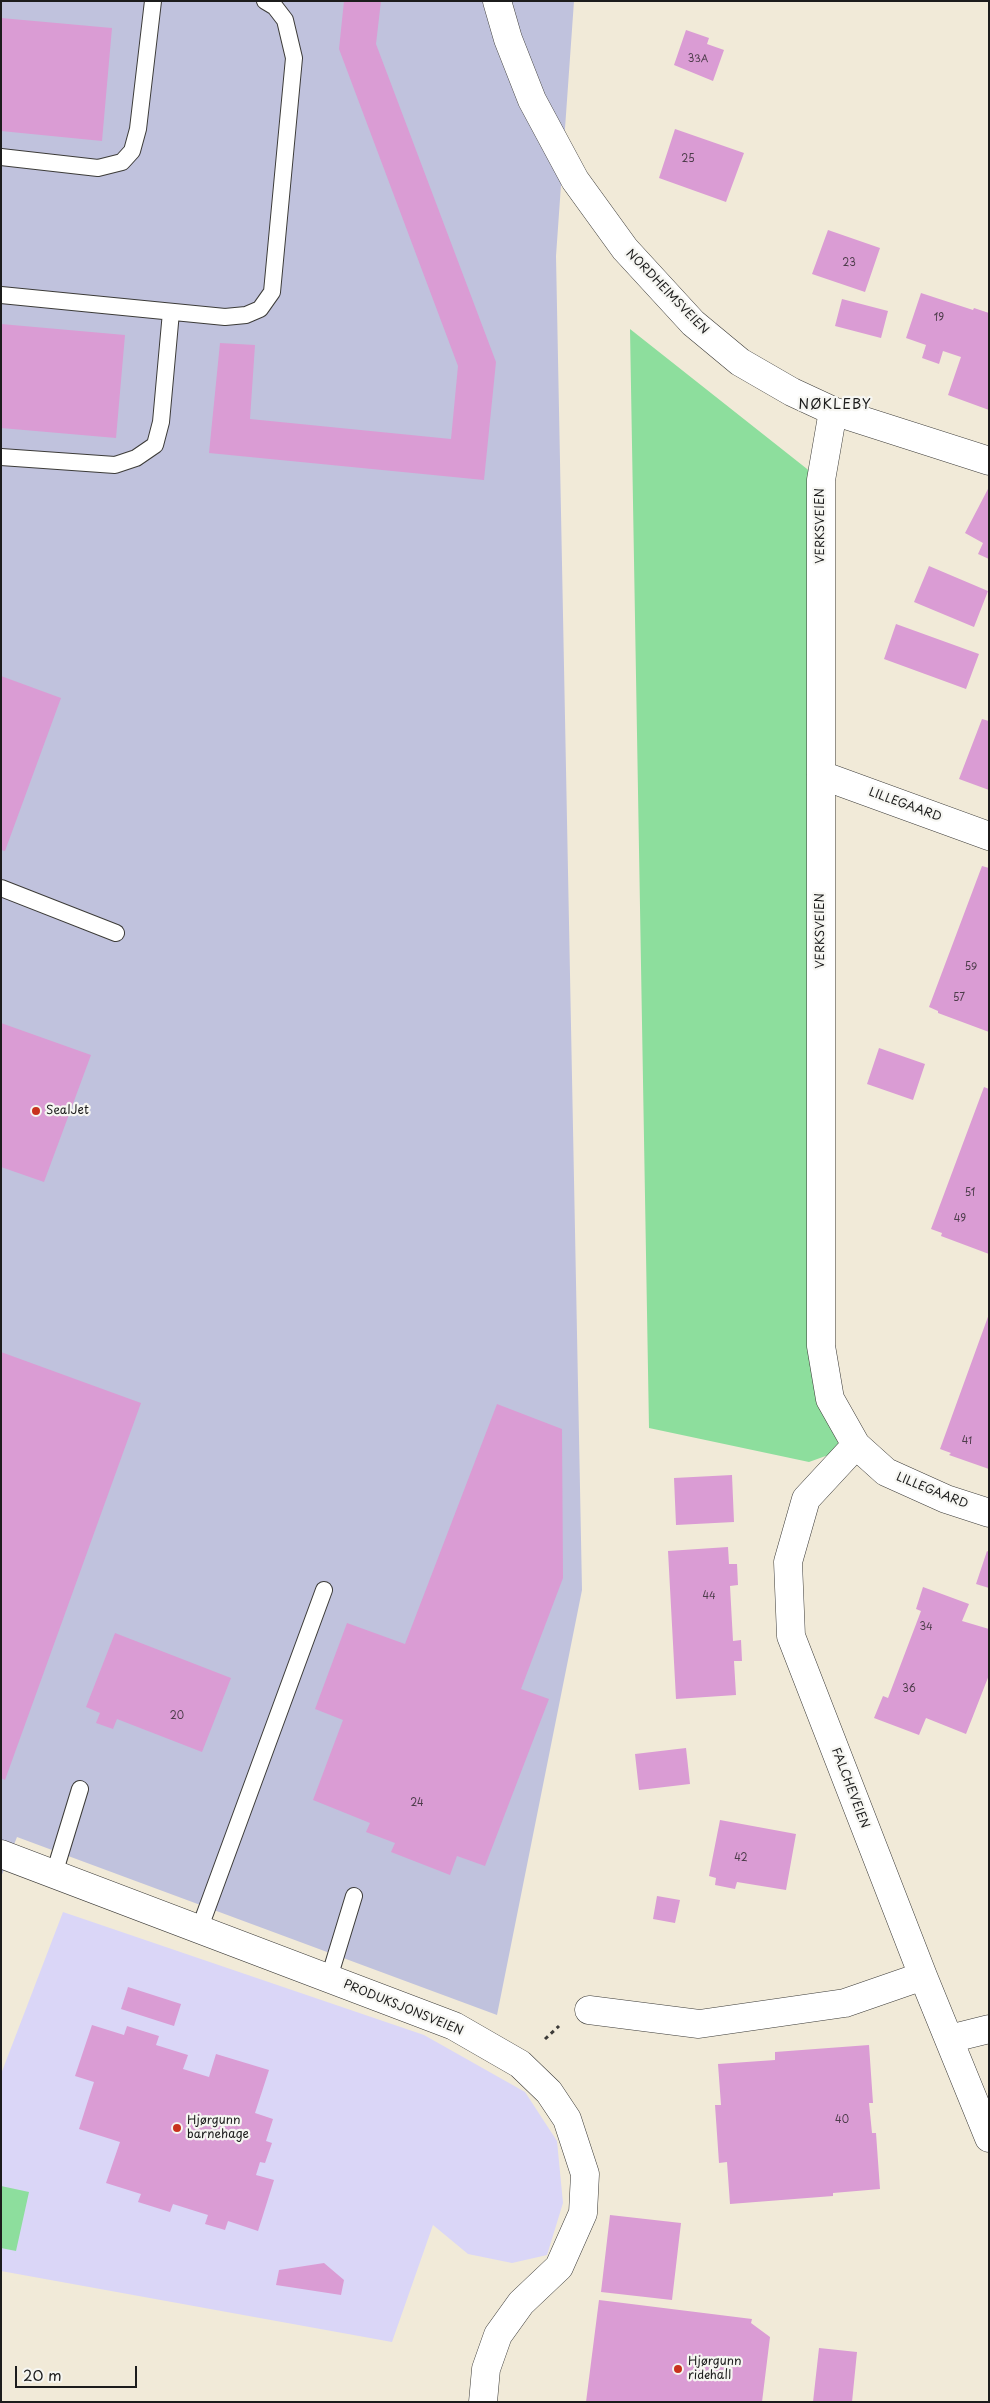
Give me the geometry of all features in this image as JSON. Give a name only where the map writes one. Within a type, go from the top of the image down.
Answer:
[{"type":"street","name":"NORDHEIMSVEIEN","points":[[497,1],[508,39],[532,100],[575,180],[625,248],[693,323],[740,362],[792,392],[833,411],[989,461]]},
{"type":"street","name":"VERKSVEIEN","points":[[833,411],[821,480],[821,1346],[830,1399],[856,1445]]},
{"type":"street","name":"LILLEGAARD","points":[[821,774],[989,836]]},
{"type":"street","name":"LILLEGAARD","points":[[856,1445],[886,1472],[946,1499],[989,1512]]},
{"type":"street","name":"FALCHEVEIEN","points":[[856,1445],[806,1499],[788,1562],[791,1636],[922,1976],[989,2138]]},
{"type":"street","name":"PRODUKSJONSVEIEN","points":[[1,1854],[454,2026],[520,2064],[549,2092],[567,2119],[585,2174],[583,2213],[559,2267],[521,2303],[498,2335],[486,2369],[483,2402]]},
{"type":"street","points":[[590,2010],[699,2024],[845,2003],[922,1976]]},
{"type":"street","points":[[949,2039],[989,2030]]},
{"type":"lane","points":[[1,157],[98,168],[122,162],[132,151],[138,129],[154,1]]},
{"type":"lane","points":[[1,295],[225,317],[246,315],[260,309],[272,292],[294,58],[286,20],[275,6],[265,1]]},
{"type":"lane","points":[[1,457],[115,465],[136,458],[155,445],[161,422],[171,312]]},
{"type":"lane","points":[[1,888],[116,934]]},
{"type":"lane","points":[[199,1930],[324,1590]]},
{"type":"lane","points":[[54,1874],[80,1789]]},
{"type":"lane","points":[[329,1978],[354,1896]]},
{"type":"path","points":[[520,2064],[556,2027],[590,2010]]},
{"type":"shaded area","points":[[1,1],[574,1],[556,256],[582,1590],[497,2015],[17,1837],[1,1877]]},
{"type":"shaded area","points":[[63,1912],[424,2035],[525,2092],[557,2141],[563,2203],[547,2255],[512,2263],[468,2254],[433,2225],[392,2342],[1,2271],[1,2074]]},
{"type":"green space","points":[[630,329],[821,480],[821,1346],[856,1445],[809,1462],[649,1428]]},
{"type":"green space","points":[[1,2186],[29,2192],[16,2251],[1,2248]]},
{"type":"building","points":[[344,1],[381,1],[376,44],[496,362],[484,480],[209,453],[220,343],[255,345],[250,419],[451,439],[458,366],[339,49]]},
{"type":"building","points":[[1,18],[112,28],[102,141],[1,131]]},
{"type":"building","points":[[686,30],[709,38],[707,44],[724,50],[713,81],[674,65]]},
{"type":"building","points":[[675,129],[744,153],[726,202],[659,178]]},
{"type":"building","points":[[828,230],[880,248],[865,292],[812,274]]},
{"type":"building","points":[[921,293],[973,310],[974,308],[989,313],[989,410],[948,395],[961,357],[943,351],[939,364],[922,358],[926,345],[906,338]]},
{"type":"building","points":[[842,299],[888,311],[881,338],[835,326]]},
{"type":"building","points":[[1,324],[125,335],[116,438],[1,428]]},
{"type":"building","points":[[989,487],[989,559],[978,554],[983,543],[965,533]]},
{"type":"building","points":[[929,566],[988,591],[974,627],[914,602]]},
{"type":"building","points":[[896,624],[979,654],[966,689],[884,659]]},
{"type":"building","points":[[1,676],[61,698],[5,851],[1,850]]},
{"type":"building","points":[[982,719],[989,721],[989,790],[959,779]]},
{"type":"building","points":[[982,866],[989,868],[989,1032],[938,1013],[938,1011],[929,1007]]},
{"type":"building","name":"SealJet","points":[[1,1023],[91,1055],[44,1182],[1,1167]]},
{"type":"building","points":[[879,1048],[925,1064],[913,1100],[867,1084]]},
{"type":"building","points":[[984,1087],[989,1089],[989,1254],[941,1236],[942,1233],[931,1229]]},
{"type":"building","points":[[989,1314],[989,1469],[949,1455],[951,1453],[940,1449]]},
{"type":"building","points":[[1,1352],[141,1403],[5,1780],[1,1778]]},
{"type":"building","points":[[497,1404],[562,1429],[563,1578],[521,1689],[549,1699],[485,1866],[457,1856],[450,1875],[391,1852],[395,1843],[366,1832],[370,1823],[313,1800],[343,1720],[315,1709],[347,1623],[405,1644]]},
{"type":"building","points":[[732,1475],[734,1522],[676,1525],[674,1478]]},
{"type":"building","points":[[728,1547],[729,1564],[737,1564],[738,1585],[730,1586],[733,1641],[741,1640],[742,1661],[734,1661],[736,1695],[676,1699],[668,1551]]},
{"type":"building","points":[[987,1551],[989,1552],[989,1588],[976,1584]]},
{"type":"building","points":[[923,1587],[969,1604],[962,1621],[989,1629],[989,1675],[966,1734],[926,1718],[919,1735],[874,1718],[883,1696],[888,1698],[921,1611],[916,1609]]},
{"type":"building","points":[[115,1633],[231,1678],[202,1752],[117,1719],[113,1729],[96,1723],[100,1713],[86,1707]]},
{"type":"building","points":[[686,1748],[690,1784],[639,1790],[635,1754]]},
{"type":"building","points":[[720,1820],[796,1834],[786,1890],[737,1882],[735,1889],[715,1885],[716,1878],[709,1876]]},
{"type":"building","points":[[657,1896],[680,1900],[675,1923],[653,1919]]},
{"type":"building","points":[[128,1987],[181,2004],[174,2026],[121,2009]]},
{"type":"building","points":[[92,2025],[124,2035],[127,2026],[159,2036],[156,2045],[188,2055],[183,2069],[209,2077],[216,2054],[269,2070],[255,2113],[273,2119],[266,2141],[272,2143],[265,2163],[260,2162],[256,2175],[274,2180],[258,2231],[228,2221],[225,2230],[205,2224],[208,2215],[173,2204],[170,2212],[138,2202],[141,2194],[106,2183],[120,2142],[79,2129],[94,2082],[75,2076]]},
{"type":"building","points":[[869,2045],[873,2103],[869,2103],[872,2133],[876,2133],[880,2189],[833,2193],[833,2196],[730,2204],[727,2162],[719,2163],[715,2105],[721,2105],[718,2064],[775,2060],[775,2052]]},
{"type":"building","points":[[610,2215],[681,2223],[672,2300],[601,2292]]},
{"type":"building","points":[[324,2263],[344,2280],[341,2295],[276,2285],[279,2270]]},
{"type":"building","name":"Hjørgunn ridehall","points":[[599,2300],[752,2319],[751,2323],[770,2337],[762,2402],[586,2402]]},
{"type":"building","points":[[819,2348],[857,2352],[852,2402],[813,2402]]},
{"type":"place","name":"SealJet","points":[[36,1111]]},
{"type":"place","name":"Hjørgunn barnehage","points":[[177,2128]]},
{"type":"place","name":"Hjørgunn ridehall","points":[[678,2369]]},
{"type":"district","name":"NØKLEBY","points":[[835,405]]}]
